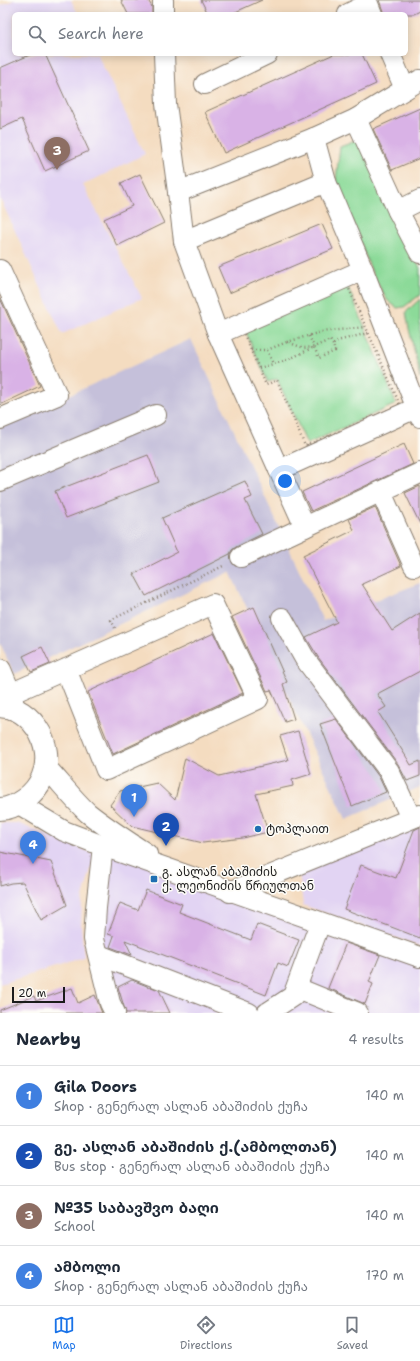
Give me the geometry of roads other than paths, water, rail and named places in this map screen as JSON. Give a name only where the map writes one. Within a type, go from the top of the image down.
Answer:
[{"type":"main road","points":[[0,670],[8,703],[29,718],[40,732],[46,749],[46,767],[41,782],[32,794],[9,807]]},
{"type":"street","points":[[162,0],[163,12]]},
{"type":"street","points":[[352,12],[368,4],[371,12]]},
{"type":"street","points":[[164,56],[166,104],[184,241],[218,334],[305,527]]},
{"type":"street","points":[[205,84],[263,56]]},
{"type":"street","points":[[178,192],[314,138],[356,119],[412,85],[391,56]]},
{"type":"street","points":[[356,119],[398,211],[420,253]]},
{"type":"street","points":[[279,470],[418,412],[363,270],[326,182],[314,138]]},
{"type":"street","points":[[184,241],[326,182]]},
{"type":"street","points":[[398,211],[420,200]]},
{"type":"street","points":[[0,270],[57,395],[0,419]]},
{"type":"street","points":[[218,334],[363,270]]},
{"type":"street","points":[[0,481],[156,415]]},
{"type":"street","points":[[241,557],[420,473]]},
{"type":"street","points":[[381,492],[414,566]]},
{"type":"street","points":[[8,703],[66,669],[213,604],[258,699],[106,770],[66,669]]},
{"type":"street","points":[[230,892],[415,817],[389,771],[305,659],[282,618]]},
{"type":"street","points":[[46,767],[88,812],[127,841],[176,872]]},
{"type":"street","points":[[9,807],[103,846],[230,892],[420,957]]},
{"type":"street","points":[[103,846],[94,939],[110,1003],[115,1013]]},
{"type":"street","points":[[267,1013],[293,996],[320,923]]},
{"type":"street","points":[[99,955],[249,1013]]},
{"type":"street","points":[[296,988],[328,1007],[358,1013]]},
{"type":"place","name":"№35 საბავშვო ბაღი","points":[[57,170]]},
{"type":"place","name":"Gila Doors","points":[[134,817]]},
{"type":"place","name":"ტოპლაით","points":[[258,829]]},
{"type":"place","name":"გე. ასლან აბაშიძის ქ.(ამბოლთან)","points":[[166,846]]},
{"type":"place","name":"ამბოლი","points":[[33,864]]},
{"type":"place","name":"გ. ასლან აბაშიძის ქ. ლეონიძის წრიულთან","points":[[154,879]]}]
